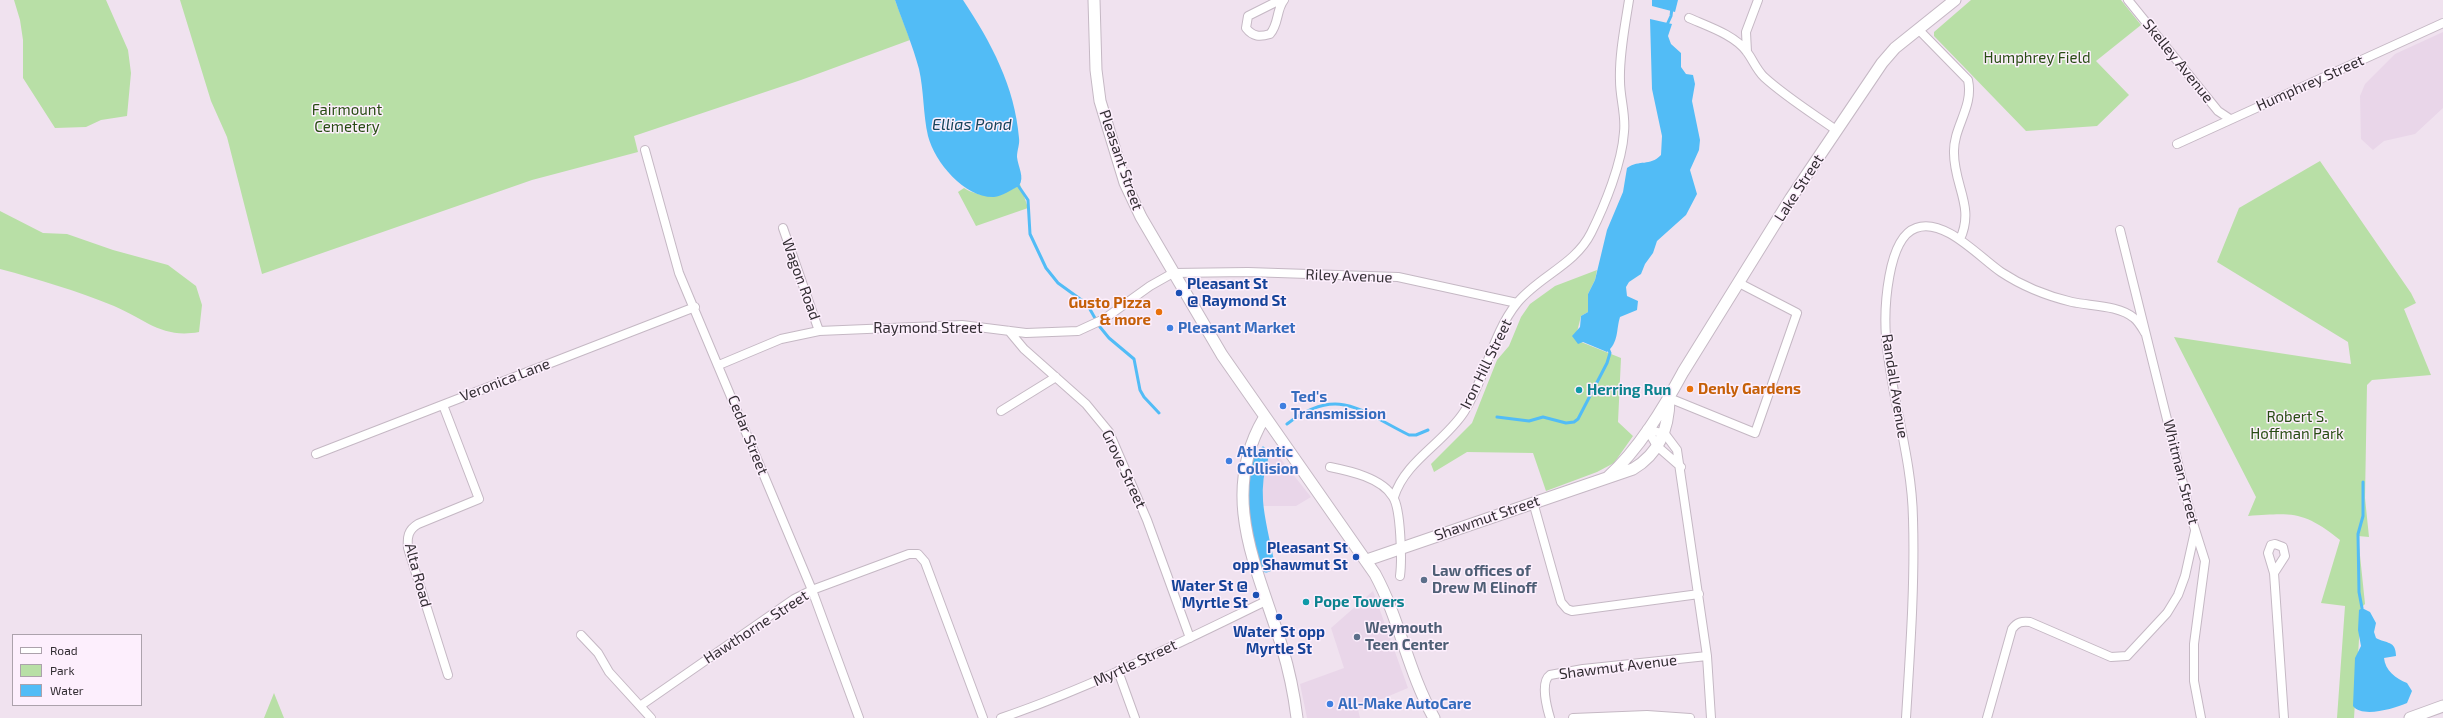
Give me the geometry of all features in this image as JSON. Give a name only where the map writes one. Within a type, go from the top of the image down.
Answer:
[{"type":"main road","name":"Pleasant Street","points":[[1094,0],[1096,70],[1100,101],[1131,196],[1172,273],[1222,355],[1264,418],[1367,560],[1386,596],[1413,676],[1434,718]]},
{"type":"main road","name":"Lake Street","points":[[1647,429],[1669,398],[1739,282],[1836,130],[1888,55],[1955,0]]},
{"type":"main road","name":"Lake Street","points":[[1661,440],[1669,398]]},
{"type":"main road","points":[[1264,418],[1248,450],[1242,502],[1244,528],[1289,673],[1297,718]]},
{"type":"main road","name":"Shawmut Street","points":[[1608,477],[1624,462],[1647,429]]},
{"type":"main road","name":"Shawmut Street","points":[[1367,560],[1608,477],[1640,464],[1661,440]]},
{"type":"main road","points":[[2410,718],[2443,706]]},
{"type":"street","points":[[1280,0],[1248,16],[1246,28],[1256,36],[1270,34],[1275,25],[1279,8],[1284,0]]},
{"type":"street","name":"Iron Hill Street","points":[[1394,497],[1403,476],[1442,439],[1465,411],[1505,323],[1517,303],[1535,285],[1576,255],[1591,233],[1620,155],[1625,131],[1620,68],[1629,0]]},
{"type":"street","points":[[1747,52],[1746,32],[1758,0]]},
{"type":"street","name":"Skelley Avenue","points":[[2128,0],[2218,111],[2230,119]]},
{"type":"street","points":[[1689,18],[1738,43],[1747,52],[1753,64],[1764,76],[1786,95],[1836,130]]},
{"type":"street","name":"Humphrey Street","points":[[2177,144],[2443,23]]},
{"type":"street","points":[[1919,30],[1968,80],[1970,90],[1969,100],[1954,145],[1955,166],[1967,216],[1960,239]]},
{"type":"street","name":"Cedar Street","points":[[645,150],[679,274],[695,307],[812,590],[859,718]]},
{"type":"street","name":"Randall Avenue","points":[[1906,718],[1913,595],[1914,517],[1911,485],[1888,354],[1886,329],[1887,296],[1894,256],[1903,237],[1909,232],[1923,226],[1931,226],[1960,239],[1987,262],[2026,286],[2057,298],[2127,314],[2139,322],[2145,333]]},
{"type":"street","name":"Wagon Road","points":[[782,228],[819,331]]},
{"type":"street","name":"Whitman Street","points":[[2120,230],[2195,529],[2205,561],[2194,644],[2194,681],[2201,718]]},
{"type":"street","name":"Riley Avenue","points":[[1172,273],[1248,272],[1406,278]]},
{"type":"street","name":"Raymond Street","points":[[719,365],[781,339],[819,331],[962,325],[1009,331],[1070,332],[1087,328],[1172,273]]},
{"type":"street","name":"Iron Hill Street","points":[[1406,278],[1517,303]]},
{"type":"street","points":[[1669,398],[1755,433],[1797,313],[1739,282]]},
{"type":"street","name":"Veronica Lane","points":[[316,454],[695,307]]},
{"type":"street","name":"Grove Street","points":[[1009,331],[1024,349],[1099,418],[1116,445],[1147,520],[1190,638]]},
{"type":"street","points":[[1001,411],[1056,377]]},
{"type":"street","name":"Alta Road","points":[[443,404],[479,499],[418,524],[411,528],[407,537],[408,548],[448,675]]},
{"type":"street","points":[[1647,429],[1677,450],[1681,468],[1707,656],[1711,718]]},
{"type":"street","points":[[1647,429],[1661,440],[1681,468]]},
{"type":"street","points":[[1330,467],[1360,475],[1385,488],[1394,497],[1402,547],[1400,576]]},
{"type":"street","points":[[1533,502],[1561,602],[1567,609],[1572,611],[1699,594]]},
{"type":"street","points":[[1987,718],[2016,624],[2023,621],[2030,622],[2111,657],[2127,656],[2167,613],[2178,595],[2185,576],[2195,529]]},
{"type":"street","name":"Hawthorne Street","points":[[640,706],[794,599],[812,590],[909,554],[918,554],[925,562],[983,718]]},
{"type":"street","points":[[2274,573],[2284,718]]},
{"type":"street","name":"Myrtle Street","points":[[1001,718],[1049,702],[1190,638],[1266,601]]},
{"type":"street","points":[[581,635],[598,653],[609,672],[651,718]]},
{"type":"street","name":"Shawmut Avenue","points":[[1550,718],[1546,705],[1547,677],[1582,669],[1707,656]]},
{"type":"street","points":[[1118,671],[1135,718]]},
{"type":"street","points":[[1573,718],[1647,715],[1690,718]]},
{"type":"shaded area","points":[[2443,32],[2443,108],[2415,134],[2384,141],[2373,150],[2361,139],[2360,96],[2365,84],[2395,54]]},
{"type":"shaded area","points":[[1272,448],[1311,497],[1296,506],[1261,506],[1261,477]]},
{"type":"shaded area","points":[[1373,591],[1408,688],[1358,709],[1360,718],[1307,718],[1300,684],[1344,668],[1331,628]]},
{"type":"green space","points":[[14,0],[106,0],[128,50],[131,73],[127,116],[101,120],[86,127],[55,128],[23,78],[23,40],[20,20]]},
{"type":"green space","name":"Fairmount Cemetery","points":[[180,0],[895,0],[910,40],[801,80],[634,136],[638,152],[532,180],[262,274],[227,137],[211,101]]},
{"type":"green space","name":"Humphrey Field","points":[[1971,0],[2121,0],[2141,25],[2096,61],[2129,95],[2097,126],[2026,131],[1934,36],[1934,32]]},
{"type":"green space","name":"Robert S. Hoffman Park","points":[[2320,161],[2411,293],[2416,303],[2404,309],[2431,375],[2372,380],[2367,385],[2365,498],[2369,537],[2358,536],[2365,604],[2361,608],[2354,718],[2337,718],[2345,606],[2321,603],[2340,540],[2316,524],[2297,516],[2277,514],[2248,516],[2256,497],[2174,337],[2351,364],[2348,342],[2217,262],[2239,208]]},
{"type":"green space","points":[[1020,184],[1028,208],[976,226],[958,192],[964,188],[978,194],[1000,194],[1007,192]]},
{"type":"green space","points":[[0,211],[43,233],[67,234],[113,250],[168,265],[196,286],[202,305],[199,332],[174,333],[164,330],[114,306],[57,286],[0,269]]},
{"type":"green space","points":[[1597,270],[1595,280],[1588,294],[1588,312],[1581,316],[1577,332],[1581,342],[1621,358],[1618,422],[1633,436],[1614,463],[1597,472],[1546,491],[1533,453],[1467,452],[1434,472],[1431,464],[1472,423],[1497,360],[1509,346],[1521,317],[1530,304],[1555,286]]},
{"type":"green space","points":[[274,693],[284,718],[264,718]]},
{"type":"water","name":"Ellias Pond","points":[[895,0],[963,0],[983,32],[1007,83],[1017,119],[1019,140],[1017,157],[1021,172],[1021,183],[1019,186],[994,197],[983,196],[972,192],[962,185],[944,167],[937,157],[928,136],[919,69]]},
{"type":"water","points":[[1652,0],[1678,0],[1675,12],[1652,6]]},
{"type":"water","points":[[1650,19],[1672,24],[1668,36],[1671,44],[1681,53],[1681,67],[1686,74],[1693,75],[1695,84],[1692,101],[1700,140],[1699,150],[1690,170],[1697,194],[1686,215],[1657,241],[1653,253],[1645,264],[1641,274],[1629,282],[1626,287],[1627,296],[1638,301],[1637,310],[1620,317],[1614,344],[1607,352],[1583,342],[1578,344],[1572,336],[1580,327],[1581,316],[1588,312],[1588,294],[1595,280],[1607,230],[1623,192],[1627,168],[1632,165],[1652,161],[1661,155],[1662,136],[1652,89]]},
{"type":"water","points":[[2362,608],[2370,612],[2376,623],[2374,632],[2376,638],[2390,643],[2396,651],[2396,656],[2384,658],[2386,666],[2392,674],[2407,683],[2412,691],[2407,703],[2386,710],[2370,712],[2357,710],[2353,706],[2355,658],[2361,646],[2358,630],[2359,610]]},
{"type":"waterway","points":[[1666,27],[1671,16],[1673,0]]},
{"type":"waterway","points":[[1017,184],[1028,200],[1030,234],[1046,268],[1058,283],[1087,304],[1100,327],[1109,338],[1134,359],[1140,390],[1144,397],[1159,413]]},
{"type":"waterway","points":[[1497,417],[1529,421],[1543,417],[1566,423],[1574,422],[1578,419],[1607,363],[1610,353],[1608,348]]},
{"type":"waterway","points":[[1287,424],[1305,412],[1321,406],[1335,404],[1349,406],[1362,411],[1409,435],[1416,435],[1428,430]]},
{"type":"waterway","points":[[1257,456],[1260,457],[1263,448]]},
{"type":"waterway","points":[[1260,457],[1254,484],[1254,498],[1266,564]]},
{"type":"waterway","points":[[2362,608],[2359,592],[2358,534],[2363,516],[2363,482]]},
{"type":"place","name":"Pleasant St @ Raymond St","points":[[1179,293]]},
{"type":"place","name":"Gusto Pizza & more","points":[[1159,312]]},
{"type":"place","name":"Pleasant Market","points":[[1170,328]]},
{"type":"place","name":"Denly Gardens","points":[[1690,389]]},
{"type":"place","name":"Herring Run","points":[[1579,390]]},
{"type":"place","name":"Ted's Transmission","points":[[1283,406]]},
{"type":"place","name":"Atlantic Collision","points":[[1229,461]]},
{"type":"place","name":"Pleasant St opp Shawmut St","points":[[1356,557]]},
{"type":"place","name":"Law offices of Drew M Elinoff","points":[[1424,580]]},
{"type":"place","name":"Water St @ Myrtle St","points":[[1256,595]]},
{"type":"place","name":"Pope Towers","points":[[1306,602]]},
{"type":"place","name":"Water St opp Myrtle St","points":[[1279,617]]},
{"type":"place","name":"Weymouth Teen Center","points":[[1357,637]]},
{"type":"place","name":"All-Make AutoCare","points":[[1330,704]]}]
